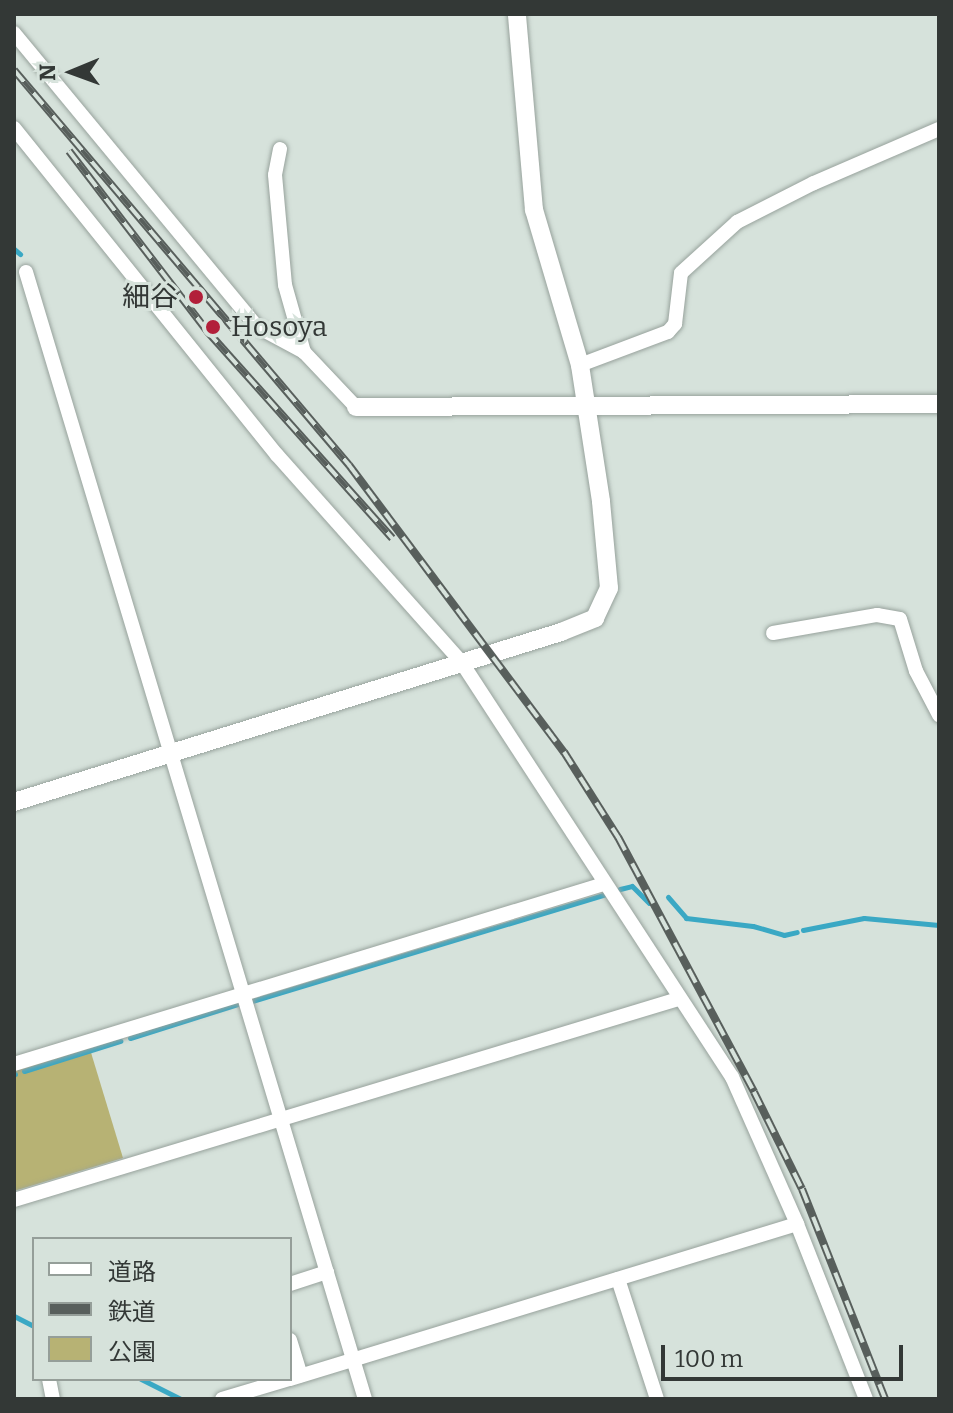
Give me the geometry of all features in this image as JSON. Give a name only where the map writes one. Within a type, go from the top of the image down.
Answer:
[{"type":"street","points":[[14,802],[561,632],[595,618],[609,588],[586,407],[580,365],[534,210],[517,14]]},
{"type":"street","points":[[14,33],[256,326],[304,352],[356,407],[939,404]]},
{"type":"street","points":[[14,128],[277,455],[462,663],[678,999],[732,1077],[797,1224],[866,1399]]},
{"type":"street","points":[[580,365],[668,332],[675,324],[681,273],[737,222],[814,183],[939,129]]},
{"type":"street","points":[[280,149],[275,175],[285,285],[304,352]]},
{"type":"street","points":[[26,272],[365,1399]]},
{"type":"street","points":[[773,633],[877,615],[900,619],[916,671],[939,715]]},
{"type":"street","points":[[14,1064],[604,884]]},
{"type":"street","points":[[14,1200],[678,999]]},
{"type":"street","points":[[293,1378],[797,1224]]},
{"type":"street","points":[[292,1283],[327,1272]]},
{"type":"street","points":[[618,1279],[657,1399]]},
{"type":"street","points":[[222,1399],[283,1381]]},
{"type":"green space","points":[[89,1046],[123,1158],[14,1191],[14,1069]]},
{"type":"waterway","points":[[14,249],[20,254]]},
{"type":"waterway","points":[[620,889],[632,886],[649,903]]},
{"type":"waterway","points":[[252,1001],[604,895]]},
{"type":"waterway","points":[[668,897],[686,918],[753,926],[784,935],[797,932]]},
{"type":"waterway","points":[[803,930],[864,918],[939,925]]},
{"type":"waterway","points":[[130,1038],[241,1003]]},
{"type":"waterway","points":[[24,1071],[120,1041]]},
{"type":"waterway","points":[[14,1316],[32,1325]]},
{"type":"waterway","points":[[145,1381],[181,1399]]},
{"type":"railway","points":[[14,70],[349,465],[564,752],[618,837],[754,1092],[802,1189],[885,1399]]},
{"type":"railway","points":[[69,151],[207,331],[392,538]]},
{"type":"place","name":"細谷","points":[[196,297]]},
{"type":"place","name":"Hosoya","points":[[213,327]]}]
